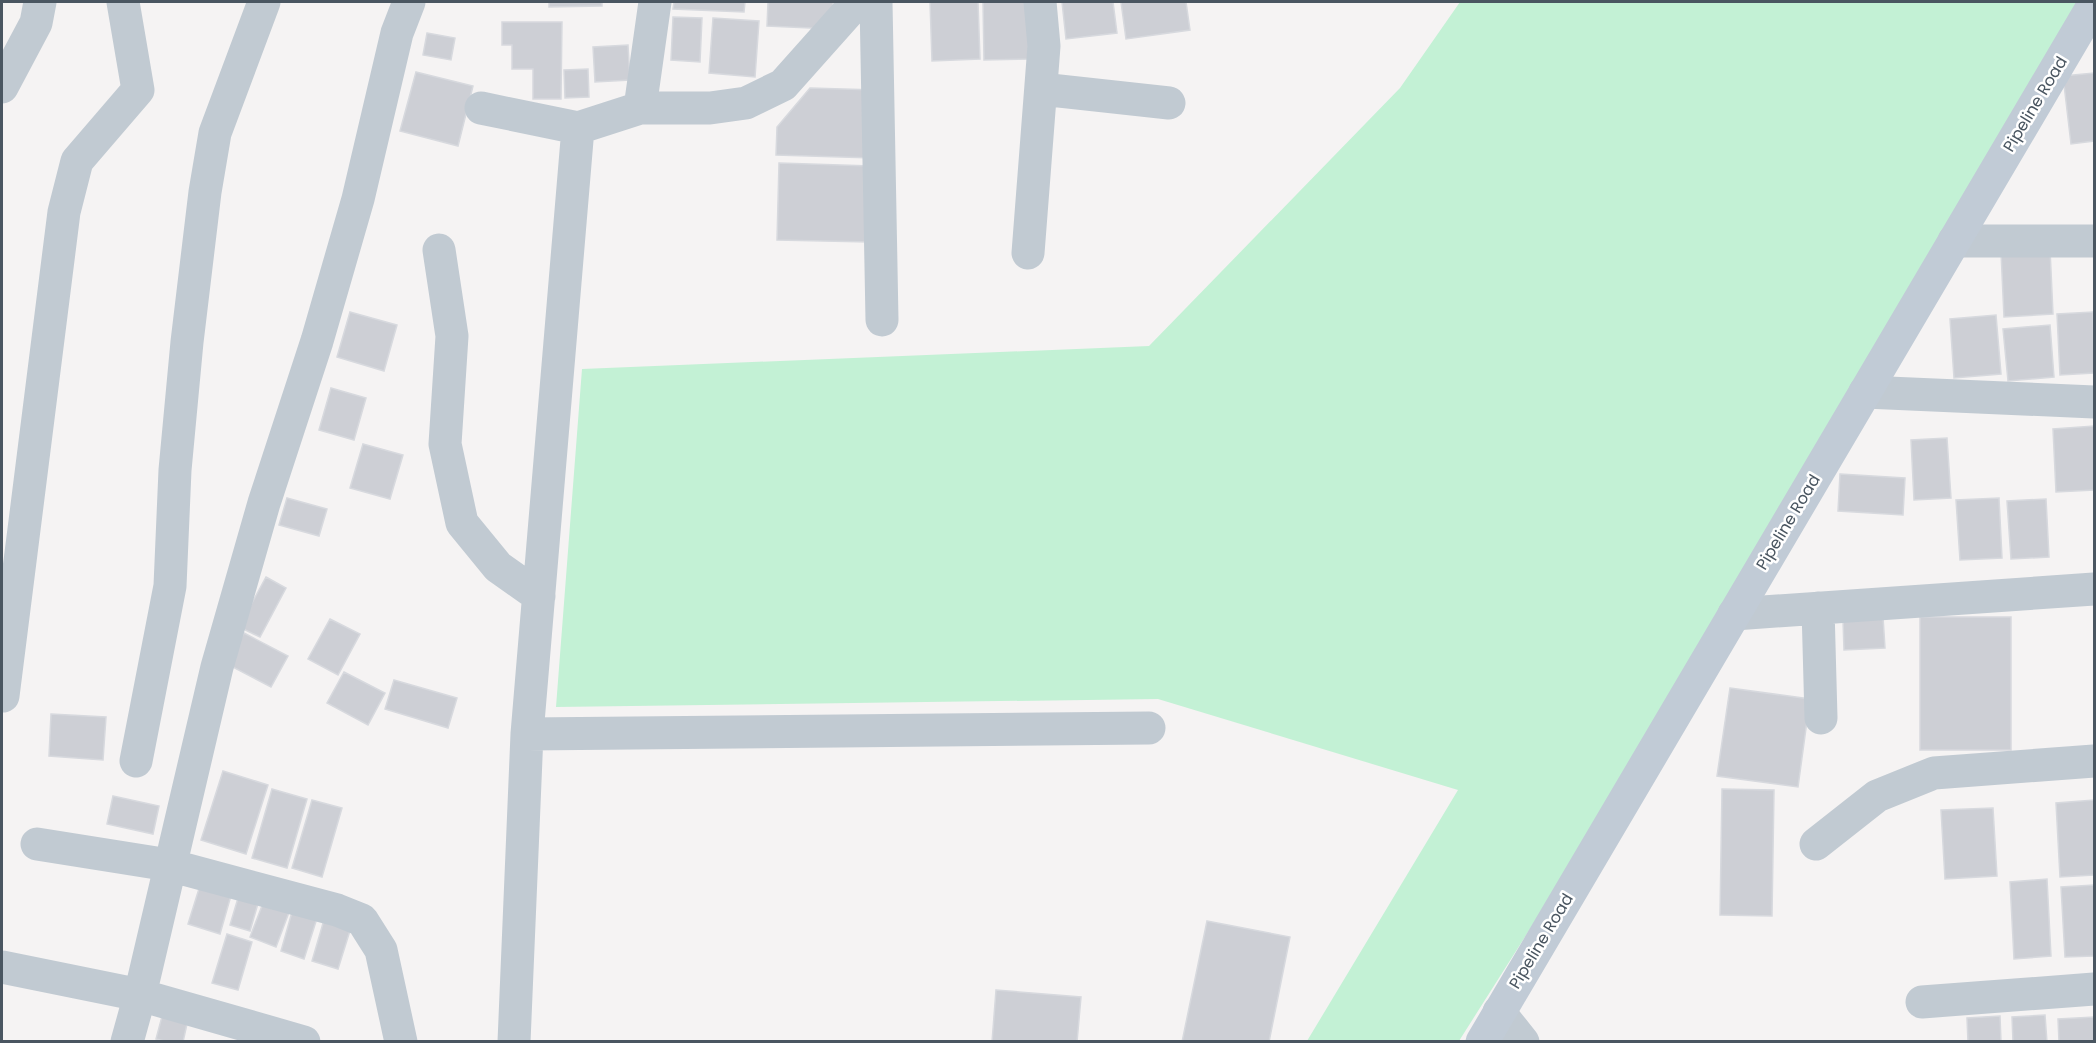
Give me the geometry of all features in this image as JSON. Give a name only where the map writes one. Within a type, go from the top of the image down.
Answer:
[{"type":"street","points":[[3,696],[63,212],[77,161],[138,90],[123,2]]},
{"type":"street","points":[[136,761],[170,586],[175,470],[187,342],[205,192],[215,133],[264,2]]},
{"type":"street","points":[[127,1041],[140,995],[217,667],[264,503],[321,330],[357,199],[397,33],[409,2]]},
{"type":"street","points":[[640,108],[655,2]]},
{"type":"street","points":[[481,108],[578,128],[640,108],[710,108],[746,103],[783,85],[857,2]]},
{"type":"street","points":[[876,2],[882,320]]},
{"type":"street","points":[[1028,253],[1044,46],[1040,2]]},
{"type":"street","name":"Pipeline Road","points":[[1482,1041],[2094,4]]},
{"type":"street","points":[[2,30],[38,12]]},
{"type":"street","points":[[2,87],[38,12]]},
{"type":"street","points":[[1041,89],[1169,103]]},
{"type":"street","points":[[514,1041],[527,735],[578,128]]},
{"type":"street","points":[[1954,241],[2094,241]]},
{"type":"street","points":[[439,250],[452,336],[445,444],[462,523],[498,567],[539,596]]},
{"type":"street","points":[[1865,392],[2094,402]]},
{"type":"street","points":[[1734,614],[2094,589]]},
{"type":"street","points":[[1818,608],[1821,718]]},
{"type":"street","points":[[527,735],[1149,728]]},
{"type":"street","points":[[1816,844],[1877,796],[1934,773],[2094,761]]},
{"type":"street","points":[[37,844],[169,865],[337,910],[362,920],[381,950],[401,1041]]},
{"type":"street","points":[[2,967],[140,995],[304,1041]]},
{"type":"street","points":[[1922,1002],[2094,989]]},
{"type":"street","points":[[1499,1012],[1523,1041]]},
{"type":"green space","points":[[1460,2],[2079,2],[1616,793],[1459,1041],[1307,1041],[1458,790],[1158,699],[556,707],[582,369],[1149,346],[1400,88]]},
{"type":"building","points":[[549,2],[602,2],[602,6],[549,7]]},
{"type":"building","points":[[674,2],[745,2],[744,12],[673,9]]},
{"type":"building","points":[[768,2],[833,2],[832,29],[767,26]]},
{"type":"building","points":[[930,2],[978,2],[980,59],[932,61]]},
{"type":"building","points":[[983,2],[1029,2],[1030,59],[984,60]]},
{"type":"building","points":[[1062,2],[1113,2],[1117,33],[1066,39]]},
{"type":"building","points":[[1121,2],[1186,2],[1190,30],[1126,39]]},
{"type":"building","points":[[673,17],[702,18],[700,62],[671,60]]},
{"type":"building","points":[[713,18],[759,21],[755,77],[709,73]]},
{"type":"building","points":[[502,22],[562,22],[561,99],[533,99],[533,69],[512,69],[512,45],[502,45]]},
{"type":"building","points":[[427,33],[455,38],[451,60],[423,55]]},
{"type":"building","points":[[628,45],[630,80],[595,82],[593,47]]},
{"type":"building","points":[[588,69],[589,97],[565,98],[564,70]]},
{"type":"building","points":[[416,72],[473,86],[458,146],[400,131]]},
{"type":"building","points":[[2094,73],[2094,141],[2071,144],[2063,76]]},
{"type":"building","points":[[810,88],[876,90],[873,158],[776,155],[777,127]]},
{"type":"building","points":[[779,163],[871,166],[869,242],[777,240]]},
{"type":"building","points":[[2050,249],[2053,314],[2004,317],[2001,252]]},
{"type":"building","points":[[350,312],[397,325],[384,371],[337,357]]},
{"type":"building","points":[[2093,312],[2094,373],[2060,375],[2057,314]]},
{"type":"building","points":[[1996,315],[2001,374],[1954,378],[1950,319]]},
{"type":"building","points":[[2050,325],[2054,377],[2008,381],[2003,329]]},
{"type":"building","points":[[331,388],[366,398],[354,440],[319,430]]},
{"type":"building","points":[[2094,426],[2094,490],[2056,492],[2053,429]]},
{"type":"building","points":[[1947,438],[1951,498],[1914,500],[1911,440]]},
{"type":"building","points":[[363,444],[403,455],[390,499],[350,488]]},
{"type":"building","points":[[1840,474],[1905,478],[1903,515],[1838,511]]},
{"type":"building","points":[[287,498],[327,509],[319,536],[279,525]]},
{"type":"building","points":[[1999,498],[2002,558],[1960,560],[1956,500]]},
{"type":"building","points":[[2046,499],[2049,557],[2011,559],[2007,501]]},
{"type":"building","points":[[266,577],[286,588],[260,637],[239,627]]},
{"type":"building","points":[[1883,617],[1885,648],[1844,650],[1843,620]]},
{"type":"building","points":[[1920,617],[2011,617],[2011,750],[1920,750]]},
{"type":"building","points":[[330,619],[360,634],[338,675],[308,659]]},
{"type":"building","points":[[244,633],[288,656],[271,687],[227,664]]},
{"type":"building","points":[[344,672],[385,693],[368,725],[327,703]]},
{"type":"building","points":[[394,680],[457,698],[448,728],[385,709]]},
{"type":"building","points":[[1730,688],[1810,699],[1798,787],[1717,776]]},
{"type":"building","points":[[51,714],[106,717],[103,760],[49,756]]},
{"type":"building","points":[[223,771],[268,785],[246,854],[201,840]]},
{"type":"building","points":[[272,789],[307,799],[287,868],[252,858]]},
{"type":"building","points":[[1722,789],[1774,790],[1772,916],[1720,915]]},
{"type":"building","points":[[113,796],[159,806],[153,834],[107,824]]},
{"type":"building","points":[[312,800],[342,808],[322,877],[292,868]]},
{"type":"building","points":[[2094,800],[2094,875],[2060,877],[2056,803]]},
{"type":"building","points":[[1993,808],[1997,876],[1945,879],[1941,810]]},
{"type":"building","points":[[203,876],[234,885],[220,934],[188,924]]},
{"type":"building","points":[[2047,879],[2051,956],[2014,959],[2010,882]]},
{"type":"building","points":[[2094,885],[2094,956],[2065,957],[2061,887]]},
{"type":"building","points":[[241,888],[261,893],[250,931],[230,925]]},
{"type":"building","points":[[265,898],[291,907],[276,947],[250,937]]},
{"type":"building","points":[[294,905],[319,912],[304,959],[281,951]]},
{"type":"building","points":[[326,913],[353,921],[338,969],[312,961]]},
{"type":"building","points":[[1207,921],[1290,937],[1269,1042],[1182,1042]]},
{"type":"building","points":[[227,934],[252,942],[238,990],[212,983]]},
{"type":"building","points":[[996,990],[1081,997],[1077,1042],[992,1042]]},
{"type":"building","points":[[164,1009],[189,1015],[183,1042],[156,1039]]},
{"type":"building","points":[[2045,1015],[2047,1042],[2013,1042],[2012,1017]]},
{"type":"building","points":[[2000,1016],[2001,1042],[1968,1042],[1967,1018]]},
{"type":"building","points":[[2094,1017],[2094,1042],[2059,1042],[2058,1019]]}]
